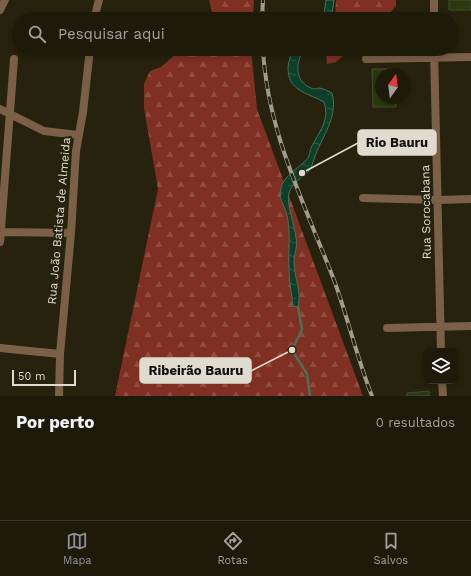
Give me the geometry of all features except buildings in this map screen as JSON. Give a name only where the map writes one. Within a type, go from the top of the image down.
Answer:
[{"type":"street","points":[[0,10],[5,0]]},
{"type":"street","points":[[96,12],[100,0]]},
{"type":"street","points":[[434,0],[434,12]]},
{"type":"street","name":"Rua João Batista de Almeida","points":[[59,396],[60,354],[78,135],[83,112],[89,56]]},
{"type":"street","points":[[366,59],[400,56]]},
{"type":"street","name":"Rua Sorocabana","points":[[434,56],[441,348]]},
{"type":"street","points":[[459,56],[471,57]]},
{"type":"street","points":[[0,242],[14,59]]},
{"type":"street","points":[[0,110],[44,131],[78,135]]},
{"type":"street","points":[[363,198],[438,200],[471,199]]},
{"type":"street","points":[[0,232],[71,233]]},
{"type":"street","points":[[387,328],[471,326]]},
{"type":"street","points":[[0,348],[60,354]]},
{"type":"street","points":[[442,384],[443,396]]},
{"type":"green space","points":[[209,0],[254,0],[253,12],[212,12]]},
{"type":"green space","points":[[336,0],[396,0],[396,6],[391,12],[335,12]]},
{"type":"green space","points":[[173,56],[252,56],[257,109],[363,396],[115,396],[158,189],[144,108],[144,84],[150,71],[161,67]]},
{"type":"green space","points":[[326,56],[342,56],[336,62],[327,64]]},
{"type":"water","points":[[326,0],[334,0],[332,12],[324,12]]},
{"type":"water","points":[[290,56],[301,56],[298,70],[301,81],[312,89],[320,88],[332,93],[333,101],[330,123],[310,169],[290,189],[288,197],[296,241],[294,262],[299,295],[298,307],[293,306],[289,274],[288,222],[280,194],[282,185],[286,178],[308,158],[311,148],[323,126],[326,115],[324,102],[301,91],[291,81],[288,70]]},
{"type":"waterway","points":[[298,307],[302,329],[292,350],[307,374],[310,396]]},
{"type":"railway","points":[[262,12],[263,0]]},
{"type":"railway","points":[[264,56],[266,79],[272,109],[289,167],[334,280],[372,396]]},
{"type":"place","name":"Rio Bauru","points":[[302,173]]},
{"type":"place","name":"Ribeirão Bauru","points":[[292,350]]}]
